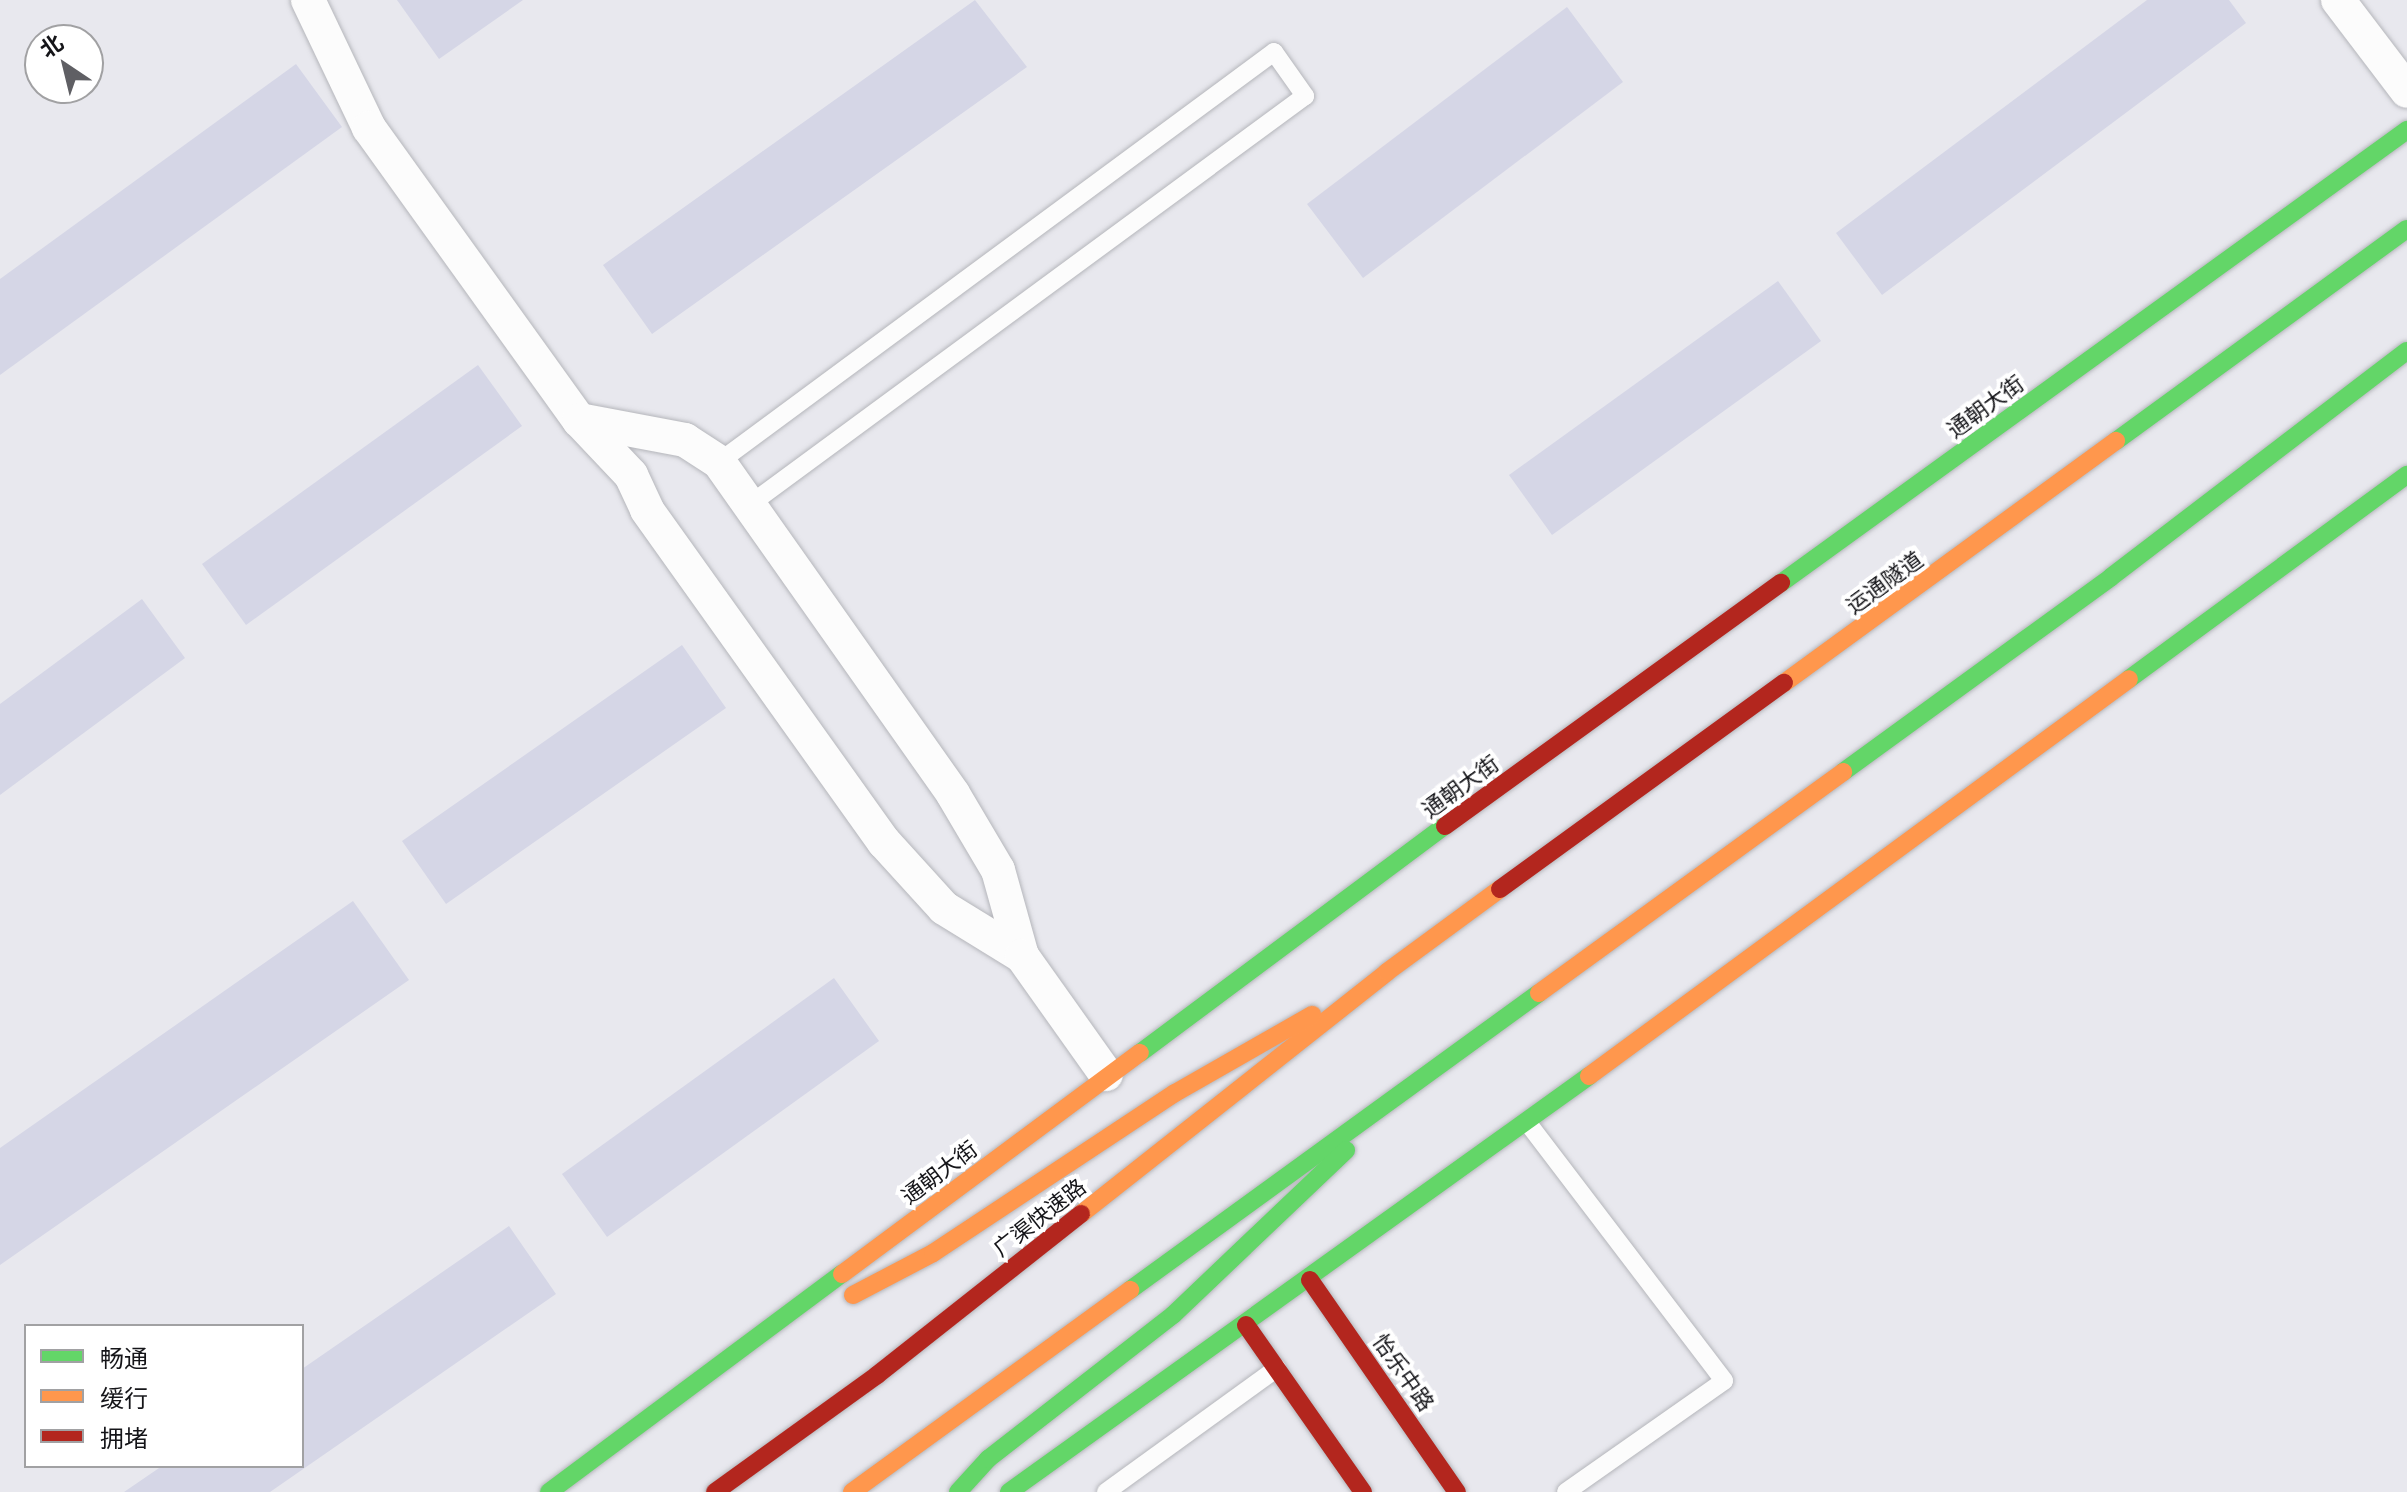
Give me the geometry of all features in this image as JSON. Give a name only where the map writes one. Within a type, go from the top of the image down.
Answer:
[{"type":"main road","name":"通朝大街","points":[[549,1492],[739,1356],[1106,1074],[2407,130]]},
{"type":"main road","name":"运通隧道","points":[[1387,972],[2407,229]]},
{"type":"main road","points":[[852,1492],[1441,1059],[2111,577],[2407,351]]},
{"type":"main road","points":[[1009,1492],[1310,1280],[2407,475]]},
{"type":"main road","points":[[739,1356],[933,1253],[1175,1093],[1387,972]]},
{"type":"main road","name":"广渠快速路","points":[[715,1492],[877,1375],[1387,972]]},
{"type":"main road","points":[[958,1492],[988,1459],[1173,1315],[1441,1059]]},
{"type":"main road","name":"怡乐中路","points":[[1310,1280],[1457,1492]]},
{"type":"main road","points":[[1246,1325],[1363,1492]]},
{"type":"street","points":[[308,0],[369,128],[579,420],[631,475],[647,510],[884,842],[944,908],[1022,956]]},
{"type":"street","points":[[2338,0],[2407,91]]},
{"type":"street","points":[[579,420],[685,440],[719,462],[953,794],[998,870],[1022,956],[1106,1074]]},
{"type":"lane","points":[[719,462],[1274,52],[1305,96],[749,505]]},
{"type":"lane","points":[[1527,1122],[1724,1381],[1566,1492]]},
{"type":"lane","points":[[1106,1492],[1277,1368]]},
{"type":"building","points":[[397,0],[523,0],[439,59]]},
{"type":"building","points":[[975,0],[1027,67],[652,334],[603,265]]},
{"type":"building","points":[[2147,0],[2229,0],[2246,23],[1882,295],[1836,233]]},
{"type":"building","points":[[1567,7],[1623,82],[1363,278],[1307,204]]},
{"type":"building","points":[[296,64],[342,127],[0,375],[0,279]]},
{"type":"building","points":[[1778,281],[1821,341],[1552,535],[1509,475]]},
{"type":"building","points":[[478,365],[522,426],[246,625],[202,564]]},
{"type":"building","points":[[142,599],[185,658],[0,795],[0,704]]},
{"type":"building","points":[[682,645],[726,708],[446,904],[402,841]]},
{"type":"building","points":[[353,901],[409,980],[0,1265],[0,1148]]},
{"type":"building","points":[[834,978],[879,1041],[607,1237],[562,1174]]},
{"type":"building","points":[[509,1226],[556,1294],[270,1492],[124,1492],[159,1468],[304,1468],[304,1368]]},
{"type":"traffic: fast","points":[[1781,583],[2407,130]]},
{"type":"traffic: fast","points":[[2116,441],[2407,229]]},
{"type":"traffic: fast","points":[[1843,772],[2111,577],[2407,351]]},
{"type":"traffic: fast","points":[[2129,679],[2407,475]]},
{"type":"traffic: fast","points":[[1140,1053],[1445,826]]},
{"type":"traffic: fast","points":[[1130,1290],[1539,993]]},
{"type":"traffic: fast","points":[[1009,1492],[1589,1076]]},
{"type":"traffic: fast","points":[[958,1492],[988,1459],[1173,1315],[1346,1150]]},
{"type":"traffic: fast","points":[[549,1492],[842,1274]]},
{"type":"traffic: slow","points":[[1784,683],[2116,441]]},
{"type":"traffic: slow","points":[[1589,1076],[2129,679]]},
{"type":"traffic: slow","points":[[1539,993],[1843,772]]},
{"type":"traffic: slow","points":[[1081,1214],[1387,972],[1500,889]]},
{"type":"traffic: slow","points":[[853,1295],[933,1253],[1175,1093],[1312,1015]]},
{"type":"traffic: slow","points":[[842,1274],[1140,1053]]},
{"type":"traffic: slow","points":[[852,1492],[1130,1290]]},
{"type":"traffic: jam","points":[[1445,826],[1781,583]]},
{"type":"traffic: jam","points":[[1500,889],[1784,683]]},
{"type":"traffic: jam","points":[[715,1492],[877,1375],[1081,1214]]},
{"type":"traffic: jam","points":[[1310,1280],[1457,1492]]},
{"type":"traffic: jam","points":[[1246,1325],[1363,1492]]}]
